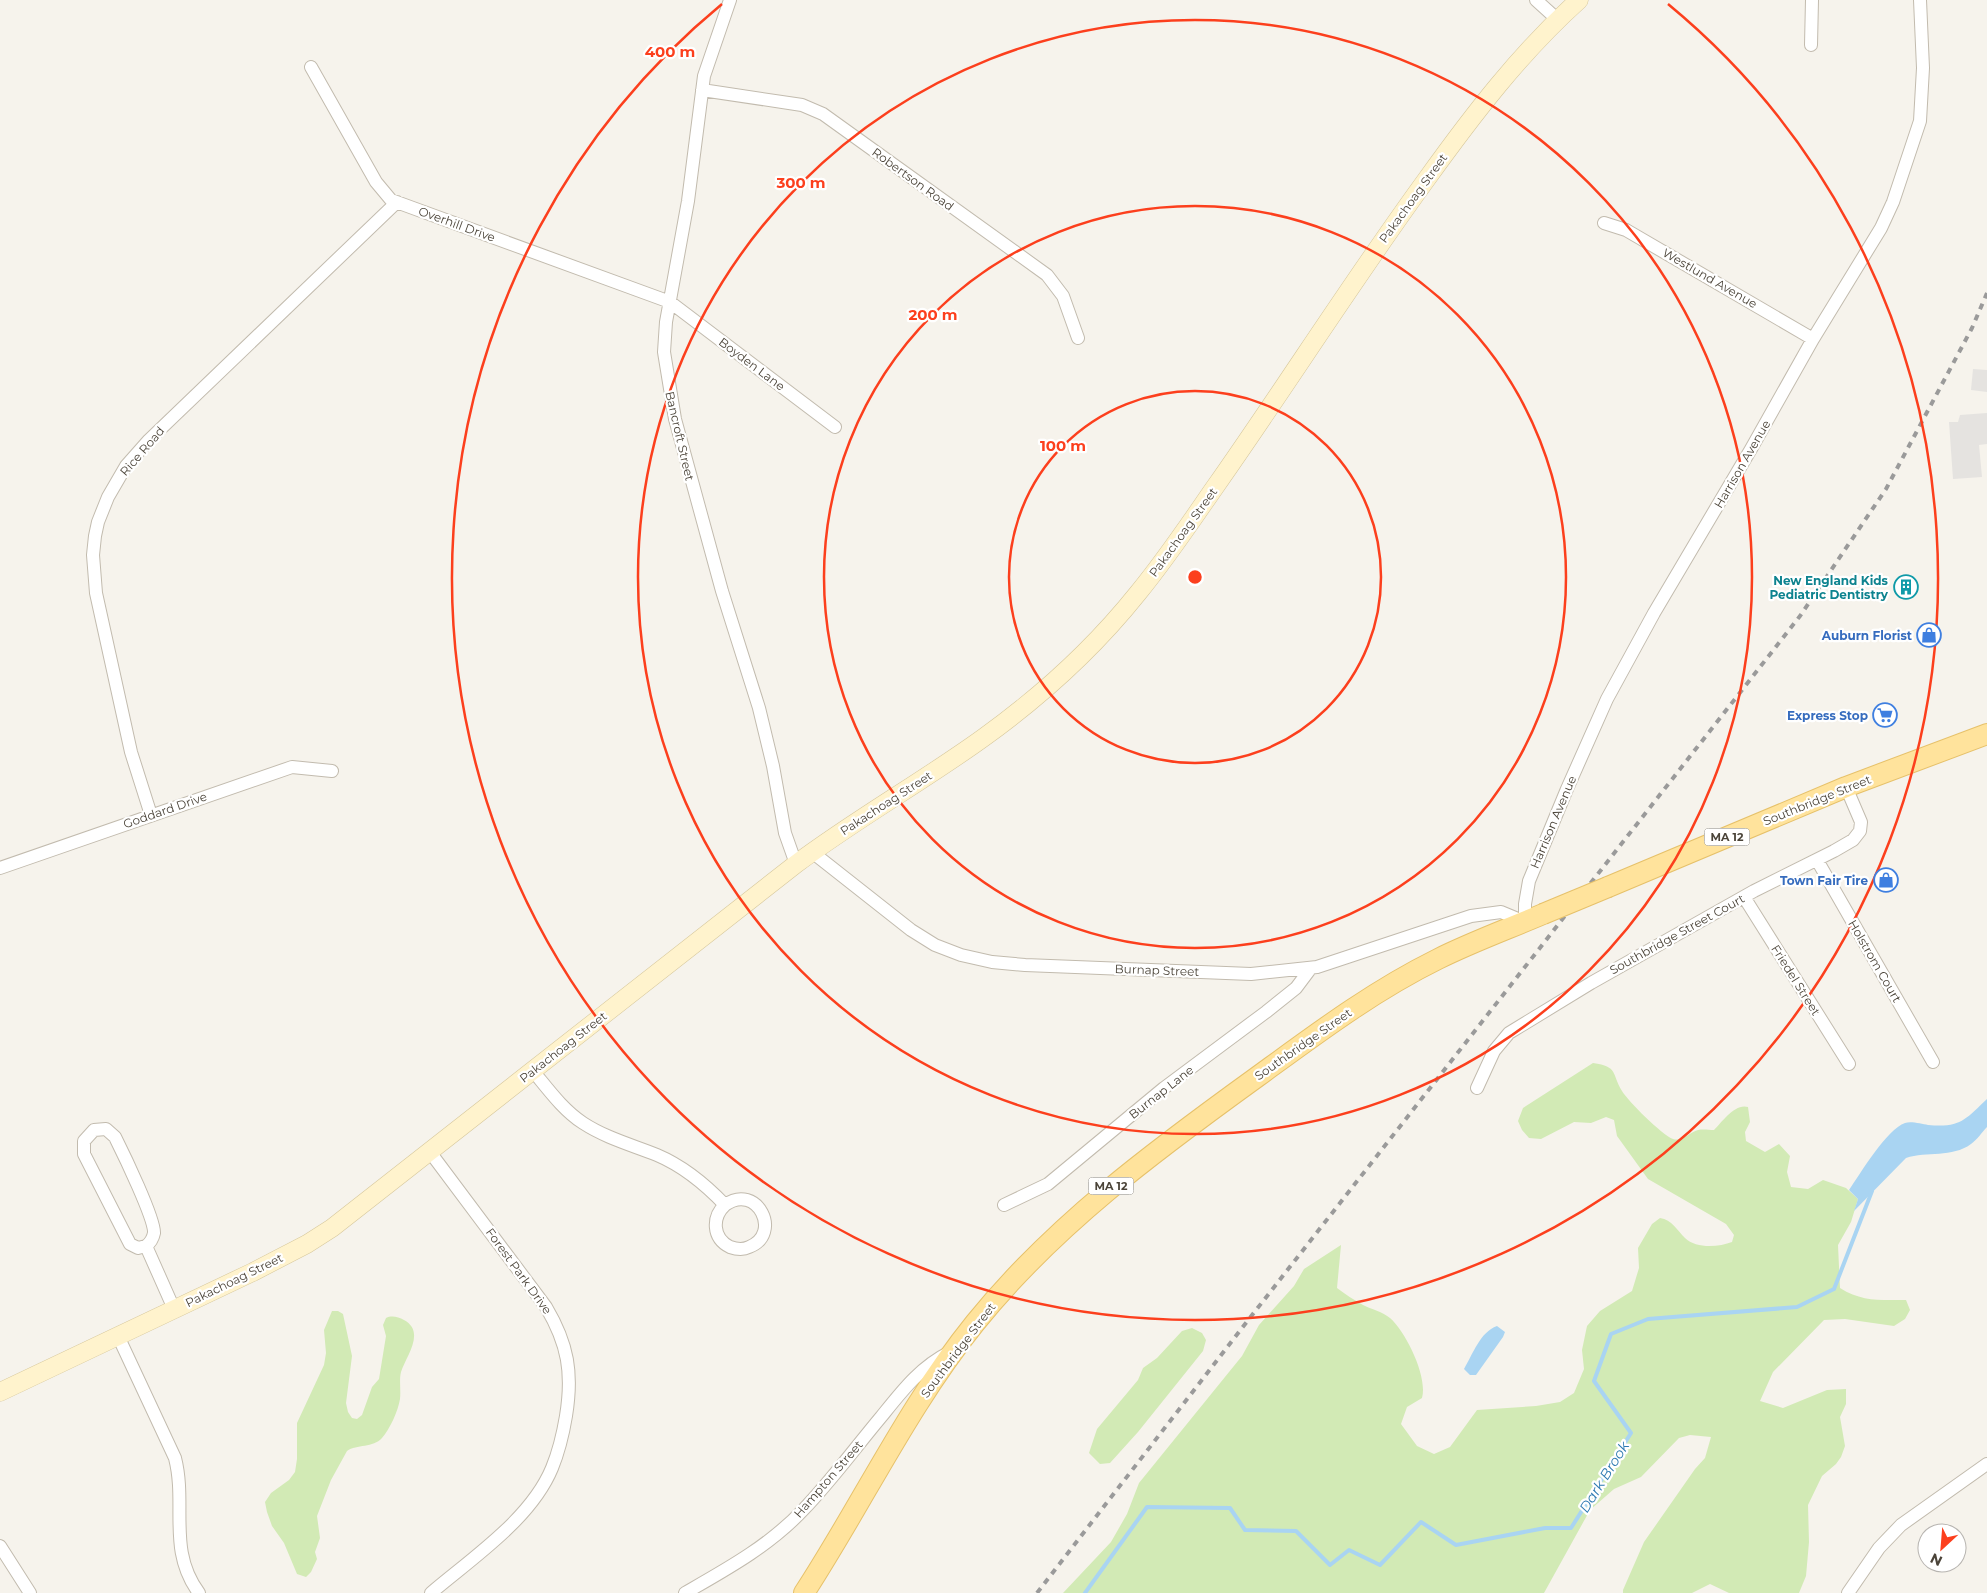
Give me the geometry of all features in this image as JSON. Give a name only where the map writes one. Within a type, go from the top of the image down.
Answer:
[{"type":"main road","name":"Southbridge Street","points":[[804,1593],[830,1553],[916,1407],[975,1323],[1018,1274],[1066,1227],[1112,1185],[1175,1136],[1338,1018],[1390,985],[1439,959],[1846,787],[1987,734]]},
{"type":"street","name":"Bancroft Street","points":[[730,0],[707,64],[702,90],[688,201],[664,336],[664,352],[675,419],[722,591],[759,708],[771,757],[784,833],[796,864]]},
{"type":"street","points":[[1536,0],[1558,20]]},
{"type":"street","name":"Pakachoag Street","points":[[0,1392],[253,1272],[307,1244],[344,1220],[796,864],[1003,724],[1072,664],[1125,608],[1169,551],[1245,445],[1440,159],[1514,67],[1579,0]]},
{"type":"street","points":[[1811,45],[1812,0]]},
{"type":"street","name":"Harrison Avenue","points":[[1534,918],[1525,904],[1529,881],[1607,699],[1645,629],[1813,339],[1885,220],[1899,188],[1917,134],[1922,104],[1923,68],[1920,0]]},
{"type":"street","name":"Overhill Drive","points":[[312,67],[380,188],[391,200],[670,302]]},
{"type":"street","name":"Robertson Road","points":[[702,90],[802,104],[823,114],[1051,278],[1063,296],[1078,338]]},
{"type":"street","name":"Rice Road","points":[[151,815],[131,752],[96,593],[93,555],[94,536],[102,509],[120,476],[149,440],[397,202]]},
{"type":"street","name":"Westlund Avenue","points":[[1604,223],[1634,234],[1813,339]]},
{"type":"street","name":"Boyden Lane","points":[[670,302],[835,427]]},
{"type":"street","name":"Goddard Drive","points":[[0,868],[292,767],[332,771]]},
{"type":"street","name":"Southbridge Street Court","points":[[1477,1088],[1494,1051],[1509,1033],[1591,982],[1744,897],[1848,844],[1860,831],[1859,816],[1846,787]]},
{"type":"street","name":"Burnap Street","points":[[812,852],[923,938],[971,958],[1024,965],[1251,974],[1312,968],[1471,916],[1501,912],[1534,918]]},
{"type":"street","name":"Holstrom Court","points":[[1817,860],[1933,1062]]},
{"type":"street","name":"Friedel Street","points":[[1744,897],[1849,1064]]},
{"type":"street","name":"Burnap Lane","points":[[1004,1204],[1048,1184],[1164,1088],[1296,988],[1312,968]]},
{"type":"street","points":[[533,1071],[563,1105],[582,1122],[610,1137],[658,1156],[677,1166],[695,1178],[725,1205]]},
{"type":"street","points":[[94,1130],[106,1130],[116,1137],[151,1218],[154,1233],[146,1246],[138,1248],[130,1244],[84,1154],[84,1141],[94,1130]]},
{"type":"street","name":"Forest Park Drive","points":[[430,1152],[546,1306],[560,1332],[568,1360],[569,1375],[568,1405],[560,1446],[552,1469],[541,1490],[508,1527],[431,1593]]},
{"type":"street","points":[[146,1246],[174,1309]]},
{"type":"street","points":[[118,1336],[174,1458],[179,1476],[178,1523],[180,1549],[187,1573],[199,1593]]},
{"type":"street","name":"Hampton Street","points":[[685,1593],[751,1554],[784,1528],[818,1494],[911,1380],[934,1361],[956,1348]]},
{"type":"street","points":[[1848,1593],[1879,1548],[1901,1526],[1987,1464]]},
{"type":"street","points":[[0,1546],[30,1593]]},
{"type":"green space","points":[[1593,1063],[1611,1069],[1622,1091],[1631,1102],[1654,1125],[1676,1140],[1698,1130],[1714,1130],[1734,1110],[1748,1107],[1750,1122],[1745,1132],[1746,1141],[1765,1152],[1779,1144],[1790,1156],[1787,1172],[1791,1187],[1808,1189],[1823,1180],[1846,1188],[1858,1199],[1851,1222],[1838,1245],[1840,1288],[1848,1293],[1864,1298],[1906,1300],[1910,1310],[1905,1319],[1894,1326],[1845,1319],[1824,1320],[1773,1372],[1760,1401],[1783,1408],[1827,1390],[1846,1389],[1846,1404],[1840,1417],[1845,1446],[1836,1464],[1822,1476],[1808,1505],[1809,1542],[1806,1576],[1799,1593],[1729,1593],[1710,1584],[1692,1593],[1623,1593],[1644,1542],[1695,1469],[1705,1458],[1711,1437],[1690,1435],[1679,1438],[1641,1477],[1614,1489],[1590,1510],[1544,1593],[1063,1593],[1111,1542],[1127,1514],[1139,1483],[1242,1356],[1259,1325],[1294,1286],[1304,1269],[1341,1245],[1337,1288],[1363,1305],[1390,1318],[1403,1333],[1414,1355],[1422,1379],[1422,1398],[1407,1407],[1401,1424],[1417,1446],[1434,1454],[1450,1447],[1477,1410],[1536,1406],[1560,1402],[1574,1393],[1584,1369],[1582,1350],[1587,1326],[1600,1311],[1632,1291],[1639,1268],[1638,1248],[1652,1224],[1660,1218],[1671,1223],[1685,1238],[1695,1244],[1714,1246],[1732,1242],[1734,1235],[1726,1224],[1648,1179],[1617,1136],[1614,1120],[1606,1117],[1591,1123],[1574,1122],[1541,1139],[1529,1138],[1522,1130],[1518,1121],[1523,1108]]},
{"type":"green space","points":[[332,1311],[338,1311],[343,1314],[352,1356],[346,1403],[352,1418],[357,1419],[362,1415],[372,1387],[379,1379],[386,1336],[383,1325],[386,1318],[395,1317],[404,1320],[414,1331],[414,1338],[401,1372],[399,1404],[388,1430],[378,1441],[347,1451],[331,1480],[317,1516],[320,1538],[315,1552],[317,1559],[311,1572],[306,1577],[297,1574],[284,1543],[272,1526],[265,1502],[271,1493],[289,1480],[295,1472],[297,1423],[324,1365],[326,1353],[324,1330]]},
{"type":"green space","points":[[1192,1328],[1202,1333],[1206,1340],[1203,1351],[1138,1432],[1110,1463],[1100,1464],[1089,1453],[1097,1429],[1138,1380],[1143,1368],[1157,1358],[1182,1331]]},
{"type":"shaded area","points":[[1973,369],[1987,370],[1987,392],[1971,390]]},
{"type":"shaded area","points":[[1987,413],[1987,444],[1979,445],[1982,477],[1953,479],[1949,422],[1958,422],[1960,415]]},
{"type":"water","points":[[1987,1099],[1987,1127],[1973,1142],[1964,1148],[1948,1153],[1906,1158],[1854,1211],[1858,1199],[1849,1190],[1874,1153],[1898,1127],[1907,1122],[1939,1126],[1955,1124],[1967,1117]]},
{"type":"water","points":[[1497,1326],[1505,1332],[1503,1337],[1476,1375],[1470,1375],[1464,1369],[1474,1350],[1481,1338]]},
{"type":"waterway","name":"Dark Brook","points":[[1085,1593],[1147,1507],[1230,1508],[1245,1530],[1296,1531],[1330,1565],[1349,1550],[1380,1565],[1421,1522],[1456,1545],[1545,1528],[1571,1528],[1631,1433],[1594,1381],[1611,1334],[1648,1319],[1797,1307],[1834,1289],[1872,1191]]},
{"type":"railway","points":[[1037,1593],[1242,1328],[1800,616],[1886,489],[1972,328],[1987,293]]},
{"type":"place","name":"New England Kids Pediatric Dentistry","points":[[1906,587]]},
{"type":"place","name":"Auburn Florist","points":[[1929,635]]},
{"type":"place","name":"Express Stop","points":[[1885,715]]},
{"type":"place","name":"Town Fair Tire","points":[[1886,880]]}]
